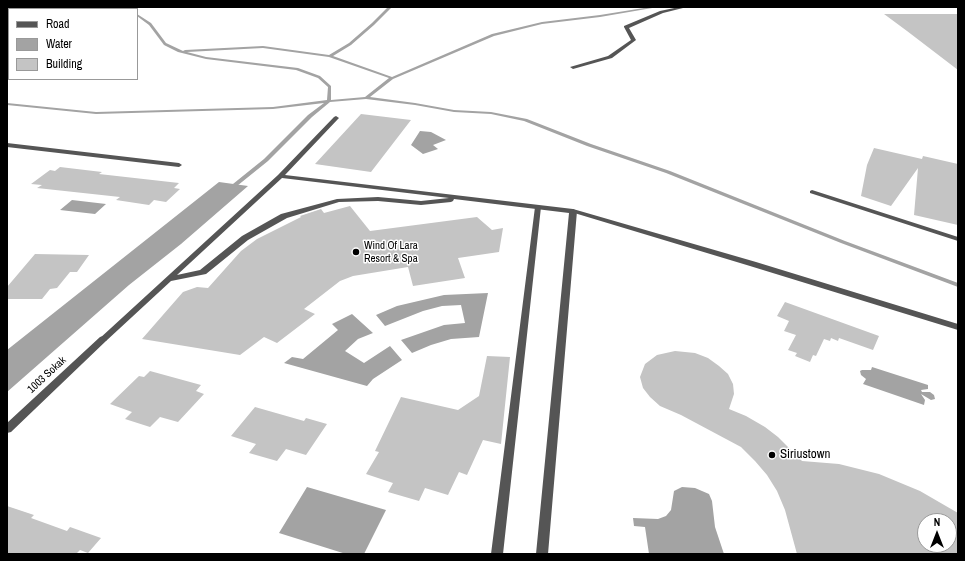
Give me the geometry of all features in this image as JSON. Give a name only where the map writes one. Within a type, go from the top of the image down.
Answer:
[{"type":"street","points":[[573,67],[610,57],[634,40],[626,27],[662,12],[685,7]]},
{"type":"street","name":"1003 Sokak","points":[[7,429],[280,176],[336,118]]},
{"type":"street","points":[[7,145],[180,165]]},
{"type":"street","points":[[280,176],[573,211],[754,264],[958,328]]},
{"type":"street","points":[[812,192],[958,239]]},
{"type":"street","points":[[169,279],[203,272],[245,238],[284,216],[339,200],[378,200],[421,203],[466,198]]},
{"type":"street","points":[[497,554],[538,207]]},
{"type":"street","points":[[542,554],[573,211]]},
{"type":"water","points":[[420,131],[431,132],[446,140],[433,145],[438,149],[423,154],[411,145]]},
{"type":"water","points":[[219,182],[248,186],[181,244],[129,285],[7,392],[7,350]]},
{"type":"water","points":[[72,200],[106,204],[95,214],[60,210]]},
{"type":"water","points":[[488,293],[479,337],[451,339],[412,353],[401,340],[444,325],[465,323],[461,305],[442,306],[423,311],[385,326],[376,315],[397,306],[444,295]]},
{"type":"water","points":[[352,314],[373,333],[358,339],[345,351],[364,363],[390,346],[402,360],[373,379],[367,386],[284,363],[292,357],[303,359],[338,330],[332,324]]},
{"type":"water","points":[[872,367],[928,385],[928,389],[921,390],[922,392],[930,392],[934,395],[935,399],[931,400],[921,394],[925,400],[924,405],[863,384],[866,379],[861,375],[860,371],[871,370]]},
{"type":"water","points":[[307,487],[386,510],[364,554],[346,554],[279,533]]},
{"type":"water","points":[[682,487],[695,488],[709,494],[712,501],[715,527],[724,554],[649,554],[645,527],[634,526],[633,518],[658,519],[666,516],[671,510],[674,491]]},
{"type":"building","points":[[884,14],[958,14],[958,70],[907,31]]},
{"type":"building","points":[[361,114],[411,120],[371,172],[315,164]]},
{"type":"building","points":[[874,148],[922,159],[923,156],[958,164],[958,225],[914,215],[918,168],[891,206],[861,196],[867,165]]},
{"type":"building","points":[[60,167],[102,172],[99,174],[179,183],[174,188],[180,189],[166,202],[154,200],[149,205],[116,200],[120,197],[37,188],[42,185],[31,184],[50,170],[55,171]]},
{"type":"building","points":[[350,206],[370,231],[477,217],[492,230],[503,228],[499,252],[458,258],[465,278],[413,286],[408,267],[353,276],[340,281],[304,309],[315,314],[277,343],[264,337],[240,355],[142,339],[183,292],[197,287],[208,288],[241,251],[257,239],[301,217],[300,216],[321,209],[324,213]]},
{"type":"building","points":[[35,254],[89,255],[77,272],[70,272],[57,288],[50,289],[42,299],[7,299],[7,287]]},
{"type":"building","points":[[785,302],[879,336],[873,350],[839,338],[838,341],[831,338],[830,341],[824,339],[816,356],[813,355],[810,362],[795,356],[797,353],[788,350],[796,335],[784,331],[789,321],[777,316]]},
{"type":"building","name":"Siriustown","points":[[675,351],[695,353],[708,358],[728,374],[733,384],[734,394],[729,409],[746,416],[765,427],[778,437],[802,461],[839,464],[879,474],[920,491],[958,513],[958,554],[797,554],[785,510],[777,491],[767,475],[741,447],[681,415],[660,406],[650,397],[643,388],[640,377],[645,364],[657,355]]},
{"type":"building","points":[[487,356],[510,357],[501,444],[483,440],[467,475],[459,472],[448,495],[425,488],[419,501],[388,492],[393,483],[366,474],[379,452],[375,451],[401,397],[458,410],[479,396]]},
{"type":"building","points":[[150,371],[201,385],[196,391],[204,394],[178,422],[160,417],[150,427],[125,419],[132,412],[110,404],[139,376],[144,377]]},
{"type":"building","points":[[255,407],[304,421],[306,418],[327,424],[306,455],[286,449],[277,461],[249,453],[256,444],[231,436]]},
{"type":"building","points":[[7,506],[34,515],[31,518],[67,531],[70,527],[101,538],[88,553],[80,550],[76,554],[7,554]]},
{"type":"waterway","points":[[330,56],[350,44],[390,7]]},
{"type":"waterway","points":[[392,78],[493,35],[542,23],[656,7]]},
{"type":"waterway","points":[[138,16],[150,24],[165,44],[179,51],[206,58],[297,69],[319,77],[330,87],[329,101]]},
{"type":"waterway","points":[[185,51],[263,47],[330,56]]},
{"type":"waterway","points":[[330,56],[392,78]]},
{"type":"waterway","points":[[366,98],[392,78]]},
{"type":"waterway","points":[[329,101],[366,98]]},
{"type":"waterway","points":[[366,98],[415,104],[454,111],[491,113],[525,120],[589,145],[668,172],[843,242],[958,285]]},
{"type":"waterway","points":[[7,104],[96,113],[273,108],[329,101]]},
{"type":"waterway","points":[[230,189],[266,160],[310,116],[329,101]]},
{"type":"place","name":"Wind Of Lara Resort & Spa","points":[[356,252]]},
{"type":"place","name":"Siriustown","points":[[772,455]]}]
